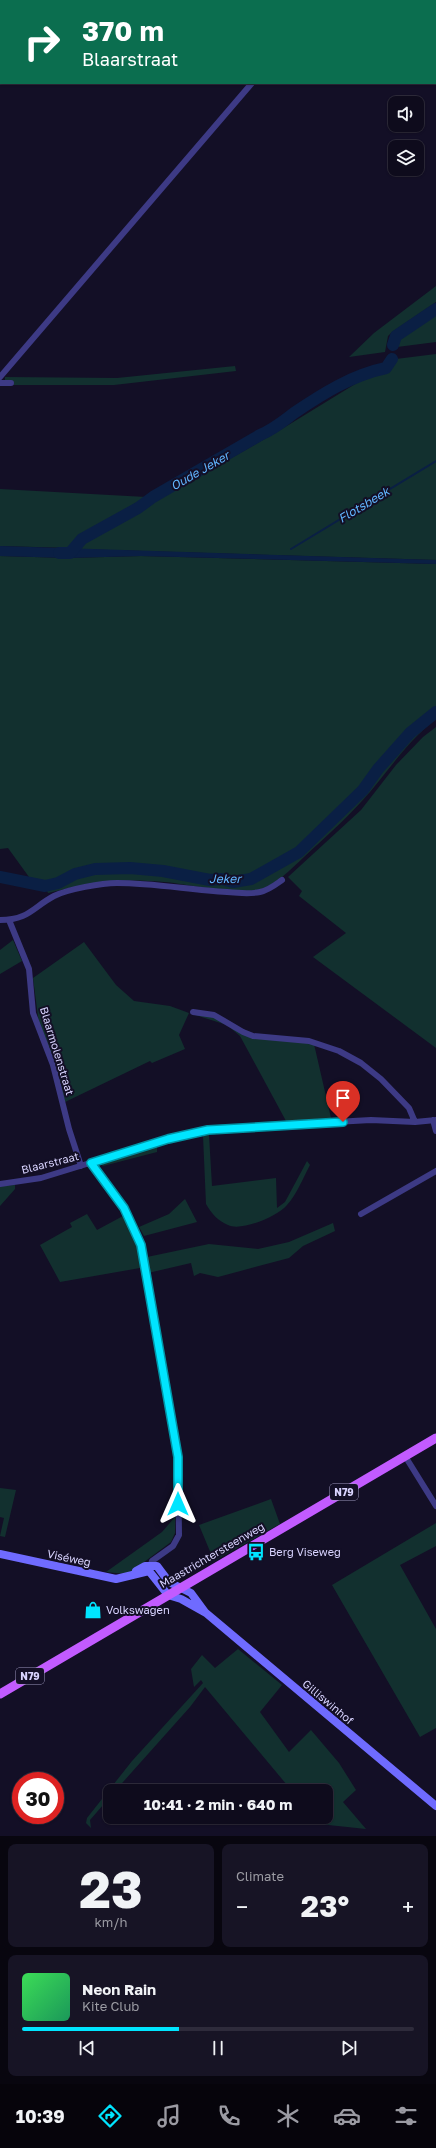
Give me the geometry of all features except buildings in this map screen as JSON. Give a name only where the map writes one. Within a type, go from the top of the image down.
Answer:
[{"type":"main road","name":"Maastrichtersteenweg","points":[[0,1694],[436,1438]]},
{"type":"street","points":[[0,377],[251,84]]},
{"type":"street","points":[[0,383],[11,383]]},
{"type":"street","points":[[0,920],[9,920],[32,912],[54,896],[63,893],[116,883],[161,885],[203,891],[259,892],[270,888],[282,880]]},
{"type":"street","name":"Blaarmolenstraat","points":[[9,920],[29,969],[33,1013],[53,1065],[69,1129],[81,1166]]},
{"type":"street","points":[[193,1012],[214,1015],[243,1032],[253,1036],[309,1041],[339,1051],[361,1063],[381,1080],[409,1108],[415,1122]]},
{"type":"street","name":"Blaarstraat","points":[[0,1184],[41,1178],[168,1139],[208,1130],[372,1120],[415,1122],[434,1120]]},
{"type":"street","points":[[434,1120],[436,1131]]},
{"type":"street","points":[[91,1163],[124,1208],[141,1245],[178,1457],[179,1535],[173,1546],[162,1554],[152,1567],[168,1595]]},
{"type":"street","points":[[361,1214],[436,1171]]},
{"type":"street","points":[[405,1456],[436,1506]]},
{"type":"street","name":"Viséweg","points":[[0,1554],[116,1579],[132,1575],[139,1568],[152,1567]]},
{"type":"street","name":"Gilliswinhof","points":[[152,1567],[169,1582],[192,1593],[206,1613]]},
{"type":"street","name":"Gilliswinhof","points":[[168,1595],[181,1599],[206,1613],[436,1806]]},
{"type":"green space","points":[[436,286],[436,302],[392,332],[388,336],[385,352],[349,357],[374,333]]},
{"type":"green space","points":[[436,311],[436,342],[397,347],[398,341],[406,331]]},
{"type":"green space","points":[[436,354],[436,560],[77,549],[95,535],[133,515],[277,432],[365,378],[392,367],[396,359]]},
{"type":"green space","points":[[235,366],[236,371],[114,385],[5,385],[5,377],[117,378]]},
{"type":"green space","points":[[0,489],[146,497],[79,536],[70,548],[0,546]]},
{"type":"green space","points":[[0,556],[68,558],[141,556],[436,564],[436,719],[415,738],[371,791],[347,816],[277,881],[265,888],[258,890],[237,891],[164,882],[133,880],[78,886],[48,893],[43,882],[29,877],[8,848],[0,849]]},
{"type":"green space","points":[[436,727],[436,1048],[313,957],[346,933],[299,896],[302,891],[288,877],[361,810],[396,765],[423,737]]},
{"type":"green space","points":[[13,940],[22,961],[0,974],[0,950]]},
{"type":"green space","points":[[84,942],[116,985],[134,1001],[170,1006],[189,1013],[179,1035],[185,1049],[152,1063],[150,1061],[63,1103],[39,1024],[33,978]]},
{"type":"green space","points":[[189,1013],[215,1017],[243,1034],[314,1044],[331,1118],[286,1121],[240,1036],[227,1025]]},
{"type":"green space","points":[[209,1135],[212,1186],[276,1178],[277,1208],[285,1202],[307,1161],[310,1165],[294,1196],[287,1205],[276,1214],[250,1225],[234,1227],[221,1221],[210,1211],[206,1204],[203,1136]]},
{"type":"green space","points":[[157,1146],[157,1152],[103,1166],[101,1164]]},
{"type":"green space","points":[[15,1185],[15,1189],[0,1206],[0,1186]]},
{"type":"green space","points":[[185,1199],[197,1222],[144,1236],[139,1227],[169,1214]]},
{"type":"green space","points":[[87,1214],[97,1230],[123,1216],[137,1243],[140,1268],[60,1282],[40,1245],[72,1227],[70,1223]]},
{"type":"green space","points":[[333,1223],[335,1231],[303,1246],[289,1258],[218,1277],[200,1273],[194,1276],[191,1263],[148,1273],[147,1257],[209,1244],[258,1249],[289,1242]]},
{"type":"green space","points":[[0,1488],[16,1490],[5,1537],[0,1536],[4,1518],[0,1517]]},
{"type":"green space","points":[[271,1499],[280,1524],[214,1561],[199,1525]]},
{"type":"green space","points":[[175,1517],[175,1533],[171,1542],[132,1571],[125,1574],[106,1572],[162,1532]]},
{"type":"green space","points":[[436,1523],[436,1546],[400,1565],[436,1629],[436,1728],[420,1737],[332,1585]]},
{"type":"green space","points":[[238,1649],[282,1685],[260,1712],[289,1752],[311,1730],[339,1763],[356,1790],[343,1802],[366,1829],[319,1824],[333,1824],[333,1784],[286,1784],[205,1687],[190,1707],[121,1784],[114,1784],[132,1761],[203,1683],[201,1680],[194,1687],[191,1669],[202,1655],[215,1668]]},
{"type":"green space","points":[[103,1798],[103,1805],[90,1820],[91,1828],[86,1823],[87,1818]]},
{"type":"water","points":[[0,546],[436,560],[436,564],[141,556],[68,558],[0,556]]},
{"type":"water","points":[[3,874],[43,883],[42,888],[3,882]]},
{"type":"waterway","name":"Oude Jeker","points":[[393,345],[396,336],[436,309]]},
{"type":"waterway","name":"Oude Jeker","points":[[59,553],[70,553],[82,539],[274,428],[326,392],[361,375],[386,368],[392,359]]},
{"type":"waterway","name":"Flotsbeek","points":[[291,549],[436,461]]},
{"type":"waterway","name":"Jeker","points":[[0,877],[45,886],[58,883],[75,874],[95,869],[130,868],[163,871],[210,880],[221,879],[233,882],[251,879],[299,852],[363,790],[378,769],[410,733],[436,712]]},
{"type":"place","name":"Berg Viseweg","points":[[256,1552]]},
{"type":"place","name":"Volkswagen","points":[[93,1610]]},
{"type":"route","points":[[178,1504],[178,1457],[141,1245],[124,1208],[91,1163],[168,1139],[208,1130],[343,1122]]}]
